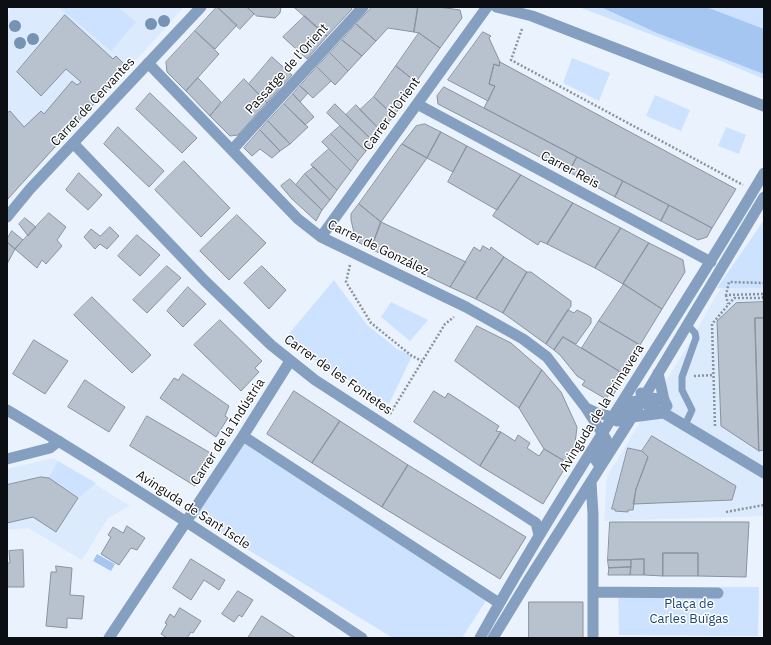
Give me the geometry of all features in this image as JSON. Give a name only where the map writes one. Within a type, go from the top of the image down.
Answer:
[{"type":"street","name":"Carrer de Cervantes","points":[[7,217],[30,189],[201,7]]},
{"type":"street","name":"Passatge de l'Orient","points":[[232,150],[363,7]]},
{"type":"street","name":"Carrer d'Orient","points":[[321,237],[487,7]]},
{"type":"street","points":[[496,7],[532,16],[764,106]]},
{"type":"street","name":"Carrer de González","points":[[148,63],[298,219],[321,237],[466,308],[522,339],[547,357],[586,408],[608,429]]},
{"type":"street","points":[[674,71],[690,84],[764,112]]},
{"type":"street","name":"Carrer Reis","points":[[417,104],[711,262]]},
{"type":"street","name":"Carrer de les Fontetes","points":[[73,143],[205,281],[270,345],[315,380],[536,523]]},
{"type":"street","name":"Avinguda de la Primavera","points":[[480,638],[539,535],[608,429],[764,173]]},
{"type":"street","name":"Avinguda de la Primavera","points":[[494,638],[529,579],[632,417],[764,197]]},
{"type":"street","name":"Avinguda de la Primavera","points":[[643,399],[640,390],[642,383],[674,332],[679,311]]},
{"type":"street","name":"Carrer de la Indústria","points":[[109,638],[243,436],[290,361]]},
{"type":"street","points":[[658,373],[669,416]]},
{"type":"street","points":[[586,408],[597,413],[608,429],[619,420],[632,402],[652,398],[664,400]]},
{"type":"street","points":[[643,399],[648,406],[669,416],[764,473]]},
{"type":"street","name":"Avinguda de Sant Iscle","points":[[7,410],[59,441],[186,522],[362,638]]},
{"type":"street","points":[[632,417],[669,416]]},
{"type":"street","name":"Avinguda de la Primavera","points":[[600,466],[595,459],[608,429]]},
{"type":"street","points":[[243,436],[500,603]]},
{"type":"street","points":[[7,459],[50,448],[59,441]]},
{"type":"street","points":[[589,485],[593,514],[593,638]]},
{"type":"street","name":"Avinguda de la Primavera","points":[[536,523],[549,520],[563,511],[576,491],[589,485]]},
{"type":"street","points":[[536,523],[539,535]]},
{"type":"street","points":[[593,592],[718,593]]},
{"type":"lane","points":[[684,425],[692,410],[682,390],[682,377],[696,338],[695,333],[687,324]]},
{"type":"path","points":[[522,29],[511,60],[743,185]]},
{"type":"path","points":[[352,252],[346,282],[371,323],[412,356],[422,361]]},
{"type":"path","points":[[728,305],[726,295],[729,282],[764,283]]},
{"type":"path","points":[[726,295],[763,294],[764,298]]},
{"type":"path","points":[[715,426],[712,324],[734,298],[764,298]]},
{"type":"path","points":[[383,424],[445,324],[466,308]]},
{"type":"path","points":[[682,377],[714,375]]},
{"type":"path","points":[[726,512],[764,505]]},
{"type":"shaded area","points":[[10,7],[184,7],[143,53],[127,67],[107,93],[7,200],[7,23]]},
{"type":"shaded area","points":[[601,7],[706,7],[764,29],[764,74],[657,33]]},
{"type":"shaded area","points":[[764,223],[764,516],[604,521],[607,476],[690,342],[714,299]]},
{"type":"shaded area","points":[[53,458],[130,506],[108,518],[82,560],[28,528],[7,530],[7,469]]},
{"type":"shaded area","points":[[97,554],[115,564],[111,571],[93,561]]},
{"type":"green space","points":[[59,7],[118,7],[136,22],[111,51]]},
{"type":"green space","points":[[579,7],[764,7],[764,79],[726,63]]},
{"type":"green space","points":[[572,58],[610,73],[599,101],[563,83]]},
{"type":"green space","points":[[655,95],[690,110],[681,131],[646,116]]},
{"type":"green space","points":[[726,127],[746,135],[739,154],[718,146]]},
{"type":"green space","points":[[764,220],[764,288],[717,288]]},
{"type":"green space","points":[[334,280],[367,325],[397,349],[412,356],[389,404],[283,341]]},
{"type":"green space","points":[[391,302],[428,320],[410,341],[381,317]]},
{"type":"green space","points":[[243,436],[489,596],[462,638],[393,638],[191,515]]},
{"type":"green space","points":[[58,461],[96,483],[78,498],[49,478]]},
{"type":"green space","name":"Plaça de Carles Buïgas","points":[[618,587],[759,587],[758,636],[619,635]]},
{"type":"building","points":[[217,7],[237,25],[215,49],[195,31]]},
{"type":"building","points":[[218,7],[247,7],[254,14],[240,29]]},
{"type":"building","points":[[247,7],[281,7],[280,13],[275,18],[257,16]]},
{"type":"building","points":[[294,7],[351,7],[352,9],[327,36]]},
{"type":"building","points":[[372,7],[418,7],[414,32],[388,28],[376,41],[356,24]]},
{"type":"building","points":[[418,7],[439,7],[460,10],[462,18],[440,48],[419,33],[414,32]]},
{"type":"building","points":[[65,15],[113,59],[116,56],[127,67],[7,200],[7,113],[10,111],[24,127],[41,111],[44,114],[72,81],[77,85],[81,82],[66,69],[41,96],[17,72]]},
{"type":"building","points":[[305,16],[327,36],[307,59],[283,37]]},
{"type":"building","points":[[356,24],[376,41],[362,56],[342,40]]},
{"type":"building","points":[[195,31],[219,54],[186,91],[167,72],[166,62]]},
{"type":"building","points":[[483,32],[491,36],[489,38],[500,62],[499,66],[494,64],[489,84],[495,86],[488,101],[448,80]]},
{"type":"building","points":[[419,33],[440,48],[416,82],[396,66]]},
{"type":"building","points":[[342,40],[362,56],[348,71],[330,53]]},
{"type":"building","points":[[330,53],[348,71],[335,85],[317,67]]},
{"type":"building","points":[[272,57],[292,75],[267,103],[249,84]]},
{"type":"building","points":[[500,62],[736,189],[712,228],[484,108],[495,86],[489,84],[494,64],[499,66]]},
{"type":"building","points":[[396,66],[416,82],[394,116],[374,97]]},
{"type":"building","points":[[317,67],[331,81],[313,98],[300,86]]},
{"type":"building","points":[[198,78],[221,102],[210,116],[186,91]]},
{"type":"building","points":[[244,79],[267,103],[238,135],[230,136],[210,116]]},
{"type":"building","points":[[300,86],[308,93],[300,102],[293,94]]},
{"type":"building","points":[[444,87],[577,157],[569,172],[438,104],[437,96]]},
{"type":"building","points":[[150,93],[197,138],[182,153],[136,109]]},
{"type":"building","points":[[293,94],[314,117],[305,125],[284,104]]},
{"type":"building","points":[[374,97],[394,116],[381,131],[360,110]]},
{"type":"building","points":[[284,104],[308,127],[290,144],[268,121]]},
{"type":"building","points":[[335,104],[373,141],[366,151],[327,113]]},
{"type":"building","points":[[356,105],[381,131],[373,141],[346,115]]},
{"type":"building","points":[[268,121],[290,144],[280,151],[260,130]]},
{"type":"building","points":[[425,124],[441,132],[427,158],[402,144],[416,126]]},
{"type":"building","points":[[340,126],[366,151],[358,161],[331,134]]},
{"type":"building","points":[[118,127],[164,171],[149,187],[104,144]]},
{"type":"building","points":[[260,130],[280,151],[272,158],[260,149],[252,156],[244,148]]},
{"type":"building","points":[[441,132],[467,146],[453,172],[427,158]]},
{"type":"building","points":[[331,134],[358,161],[351,171],[322,142]]},
{"type":"building","points":[[402,144],[427,158],[381,222],[359,204]]},
{"type":"building","points":[[467,146],[521,175],[497,210],[448,182]]},
{"type":"building","points":[[329,149],[351,171],[337,190],[311,165]]},
{"type":"building","points":[[577,157],[623,181],[615,197],[569,172]]},
{"type":"building","points":[[184,161],[230,208],[201,237],[155,190]]},
{"type":"building","points":[[314,167],[337,190],[330,200],[305,174]]},
{"type":"building","points":[[79,173],[102,195],[88,210],[66,190]]},
{"type":"building","points":[[305,174],[330,200],[322,210],[296,185]]},
{"type":"building","points":[[521,175],[573,203],[547,244],[540,241],[538,245],[493,216]]},
{"type":"building","points":[[290,179],[322,210],[316,221],[292,199],[281,186]]},
{"type":"building","points":[[623,181],[669,205],[661,221],[615,197]]},
{"type":"building","points":[[573,203],[621,228],[595,268],[547,244]]},
{"type":"building","points":[[359,204],[381,222],[371,249],[356,241],[351,214]]},
{"type":"building","points":[[669,205],[712,228],[707,237],[698,240],[661,221]]},
{"type":"building","points":[[49,213],[66,227],[57,240],[62,246],[46,264],[42,260],[37,268],[15,249]]},
{"type":"building","points":[[237,215],[266,243],[229,280],[200,251]]},
{"type":"building","points":[[25,218],[36,227],[28,236],[19,224]]},
{"type":"building","points":[[381,222],[466,262],[450,287],[371,249]]},
{"type":"building","points":[[110,227],[119,236],[107,249],[100,244],[95,249],[84,237],[91,229],[100,236]]},
{"type":"building","points":[[621,228],[649,243],[623,284],[595,268]]},
{"type":"building","points":[[12,231],[23,240],[15,249],[7,242],[7,239]]},
{"type":"building","points":[[137,235],[160,255],[140,276],[118,256]]},
{"type":"building","points":[[7,242],[15,249],[7,264]]},
{"type":"building","points":[[649,243],[683,260],[685,272],[662,309],[623,284]]},
{"type":"building","points":[[483,246],[490,250],[491,247],[504,257],[476,299],[450,287],[474,247],[480,251]]},
{"type":"building","points":[[504,257],[527,272],[503,313],[476,299]]},
{"type":"building","points":[[167,266],[181,278],[147,313],[133,300]]},
{"type":"building","points":[[262,266],[286,290],[269,309],[244,283]]},
{"type":"building","points":[[527,272],[531,272],[571,301],[571,306],[546,344],[503,313]]},
{"type":"building","points":[[624,284],[662,309],[640,345],[599,321]]},
{"type":"building","points":[[188,287],[206,304],[183,327],[167,311]]},
{"type":"building","points":[[92,297],[151,355],[132,373],[74,315]]},
{"type":"building","points":[[764,302],[764,318],[755,318],[759,451],[721,426],[717,321],[736,303]]},
{"type":"building","points":[[568,310],[574,313],[577,310],[587,315],[591,318],[591,323],[576,344],[563,337],[554,350],[546,344]]},
{"type":"building","points":[[755,318],[764,318],[764,450],[759,451]]},
{"type":"building","points":[[220,320],[262,361],[255,368],[259,372],[241,391],[194,345]]},
{"type":"building","points":[[599,321],[640,345],[622,373],[582,348]]},
{"type":"building","points":[[477,326],[511,343],[542,370],[519,408],[455,361]]},
{"type":"building","points":[[563,337],[622,373],[624,378],[613,395],[610,393],[606,399],[582,385],[585,381],[577,376],[554,350]]},
{"type":"building","points":[[34,340],[68,361],[45,394],[13,374]]},
{"type":"building","points":[[542,370],[561,392],[577,427],[574,452],[568,463],[544,449],[519,408]]},
{"type":"building","points":[[183,374],[229,406],[225,416],[228,418],[216,437],[160,398],[174,378],[178,380]]},
{"type":"building","points":[[85,380],[125,407],[109,432],[68,407]]},
{"type":"building","points":[[294,391],[340,421],[312,463],[267,434]]},
{"type":"building","points":[[434,391],[445,398],[448,393],[499,426],[496,431],[501,432],[480,466],[414,422]]},
{"type":"building","points":[[147,416],[214,455],[195,486],[130,446]]},
{"type":"building","points":[[340,421],[408,465],[382,507],[312,463]]},
{"type":"building","points":[[501,432],[515,441],[518,435],[530,443],[527,448],[539,456],[544,449],[568,463],[543,504],[480,466]]},
{"type":"building","points":[[652,436],[736,486],[732,500],[633,504],[636,489],[648,457],[642,451]]},
{"type":"building","points":[[628,448],[642,451],[648,457],[636,489],[633,510],[628,510],[628,512],[615,511],[615,509],[612,509]]},
{"type":"building","points":[[408,465],[526,537],[500,579],[382,507]]},
{"type":"building","points":[[41,477],[49,478],[78,498],[56,532],[33,517],[7,523],[7,485]]},
{"type":"building","points":[[610,522],[749,522],[746,577],[698,576],[698,553],[663,553],[663,576],[644,575],[644,559],[608,560]]},
{"type":"building","points":[[127,526],[145,538],[137,550],[131,548],[119,565],[101,554],[111,537],[108,535],[113,527],[123,533]]},
{"type":"building","points":[[23,550],[24,587],[7,587],[7,563],[10,563],[9,551]]},
{"type":"building","points":[[663,553],[698,553],[698,576],[663,576]]},
{"type":"building","points":[[191,559],[225,580],[219,590],[204,580],[191,600],[173,588]]},
{"type":"building","points":[[644,559],[644,575],[630,575],[631,560]]},
{"type":"building","points":[[608,560],[631,560],[631,567],[609,568]]},
{"type":"building","points":[[56,566],[72,568],[70,595],[84,596],[82,619],[67,618],[67,628],[46,626],[51,572],[56,572]]},
{"type":"building","points":[[631,567],[630,575],[608,575],[609,568]]},
{"type":"building","points":[[238,591],[253,600],[242,617],[239,615],[234,622],[222,614]]},
{"type":"building","points":[[529,602],[583,602],[583,638],[529,638]]},
{"type":"building","points":[[180,608],[201,621],[193,633],[191,632],[187,638],[167,638],[161,634],[167,624],[165,623],[170,614],[174,617]]},
{"type":"building","points":[[262,616],[296,638],[248,638]]}]
